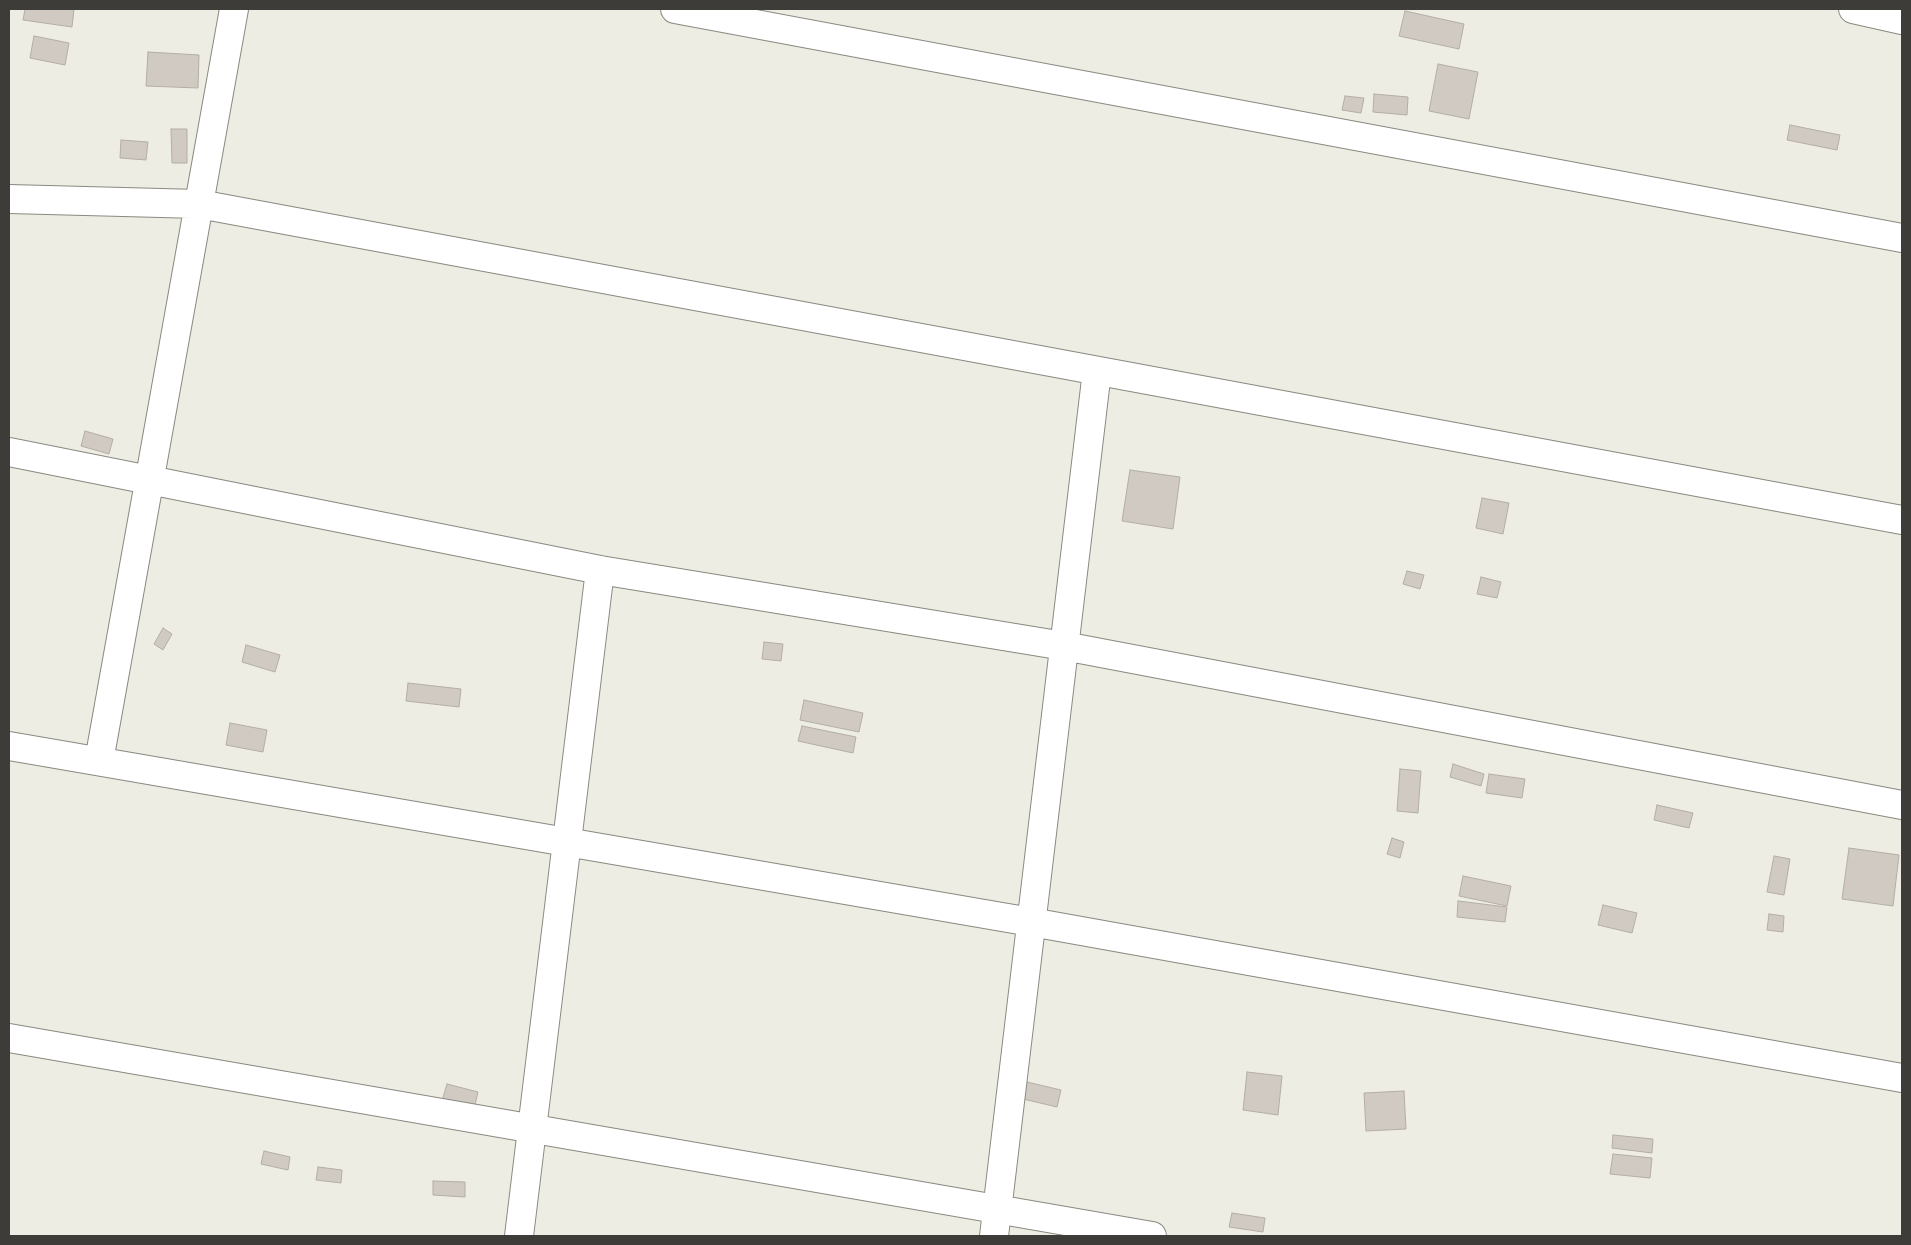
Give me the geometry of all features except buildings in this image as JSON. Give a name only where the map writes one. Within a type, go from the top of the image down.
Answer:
[{"type":"street","points":[[99,762],[234,9]]},
{"type":"street","points":[[675,9],[1902,238]]},
{"type":"street","points":[[1853,9],[1902,20]]},
{"type":"street","points":[[9,199],[199,204],[1902,520]]},
{"type":"street","points":[[994,1236],[1097,371]]},
{"type":"street","points":[[9,452],[600,570],[1064,646],[1902,805]]},
{"type":"street","points":[[519,1236],[600,570]]},
{"type":"street","points":[[9,746],[1031,922],[1902,1078]]},
{"type":"street","points":[[9,1038],[1152,1236]]}]
